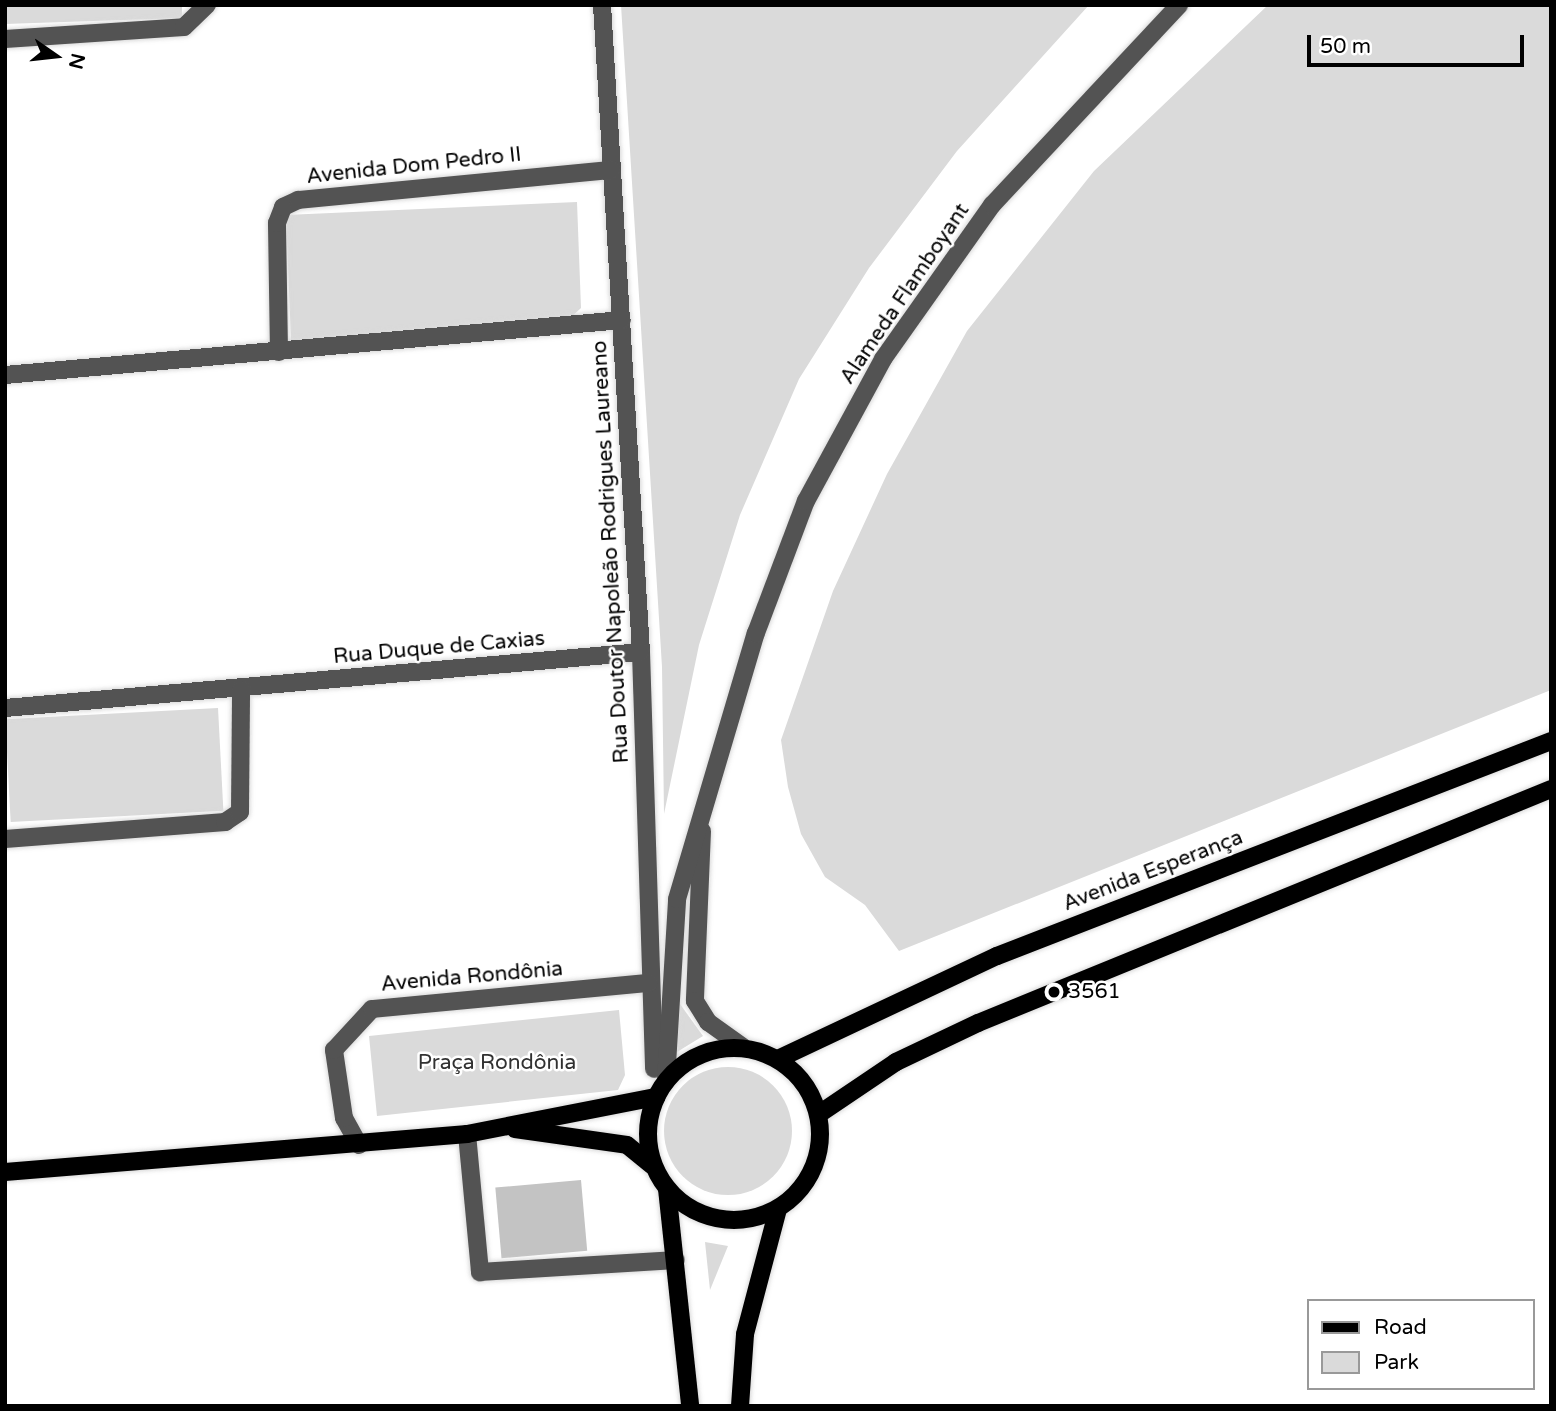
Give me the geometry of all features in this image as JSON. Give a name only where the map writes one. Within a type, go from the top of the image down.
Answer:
[{"type":"main road","name":"Avenida Esperança","points":[[778,1059],[997,956],[1551,741]]},
{"type":"main road","points":[[819,1114],[896,1062],[978,1023],[1551,789]]},
{"type":"main road","points":[[511,1129],[627,1145],[653,1166],[667,1189],[699,1214],[739,1222],[778,1209],[805,1185],[819,1151],[819,1114],[804,1082],[778,1059],[743,1048],[687,1061],[666,1081],[656,1097],[649,1119],[653,1166]]},
{"type":"main road","points":[[5,1172],[359,1146],[511,1129],[656,1097]]},
{"type":"main road","points":[[667,1189],[690,1406]]},
{"type":"main road","points":[[740,1406],[744,1334],[778,1209]]},
{"type":"street","points":[[5,39],[184,27],[207,5]]},
{"type":"street","name":"Rua Doutor Napoleão Rodrigues Laureano","points":[[602,5],[641,652],[649,983],[656,1097]]},
{"type":"street","name":"Alameda Flamboyant","points":[[666,1081],[677,899],[703,821],[755,633],[806,501],[883,359],[992,205],[1179,5]]},
{"type":"street","name":"Avenida Dom Pedro II","points":[[279,352],[277,223],[283,207],[298,200],[612,170]]},
{"type":"street","points":[[5,375],[622,320]]},
{"type":"street","name":"Rua Duque de Caxias","points":[[5,708],[241,690],[641,652]]},
{"type":"street","points":[[5,839],[225,822],[240,812],[241,690]]},
{"type":"street","name":"Alameda Flamboyant","points":[[703,821],[695,1001],[708,1022],[743,1048]]},
{"type":"street","name":"Avenida Rondônia","points":[[359,1146],[344,1118],[334,1050],[372,1009],[649,983]]},
{"type":"street","points":[[467,1134],[480,1272],[676,1260]]},
{"type":"green space","points":[[5,5],[182,5],[182,18],[5,24]]},
{"type":"green space","points":[[621,5],[1089,5],[957,151],[869,268],[799,379],[740,515],[699,645],[664,814],[662,667]]},
{"type":"green space","points":[[1268,5],[1551,5],[1551,690],[899,951],[865,905],[825,877],[801,834],[788,787],[781,740],[833,591],[887,474],[967,331],[1094,171]]},
{"type":"green space","points":[[577,202],[581,308],[569,319],[291,341],[286,215]]},
{"type":"green space","points":[[218,708],[223,811],[11,822],[5,719]]},
{"type":"green space","points":[[680,1004],[703,1036],[677,1052]]},
{"type":"green space","name":"Praça Rondônia","points":[[619,1010],[625,1075],[618,1090],[377,1116],[369,1036]]},
{"type":"green space","points":[[728,1067],[753,1072],[773,1086],[787,1106],[792,1131],[787,1156],[773,1176],[753,1190],[728,1195],[703,1190],[683,1176],[669,1156],[664,1131],[669,1106],[683,1086],[703,1072]]},
{"type":"green space","points":[[705,1242],[728,1246],[710,1290]]},
{"type":"building","points":[[581,1180],[587,1251],[502,1258],[495,1187]]},
{"type":"place","name":"3561","points":[[1054,992]]}]
